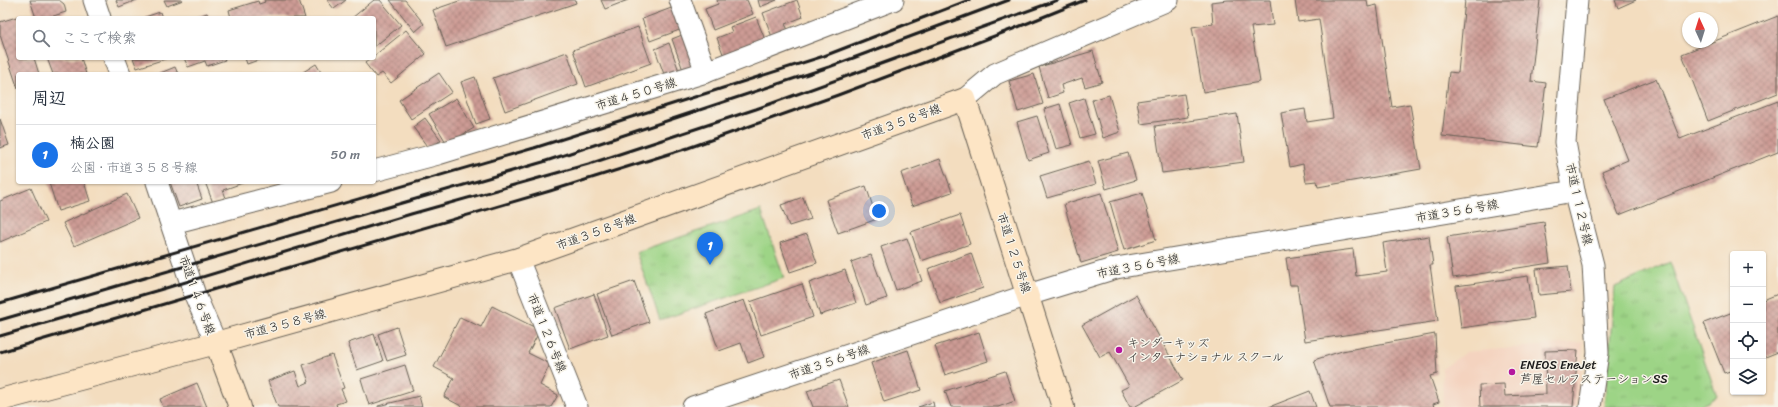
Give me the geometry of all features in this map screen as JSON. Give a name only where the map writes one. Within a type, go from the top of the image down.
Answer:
[{"type":"street","points":[[94,0],[99,16]]},
{"type":"street","points":[[680,0],[706,72]]},
{"type":"street","name":"市道４５０号線","points":[[376,170],[438,154],[706,72],[893,0]]},
{"type":"street","name":"市道３５８号線","points":[[0,400],[216,343],[518,259],[965,99],[995,74],[1168,0]]},
{"type":"street","name":"市道１１２号線","points":[[1577,0],[1565,142],[1574,191],[1593,265],[1598,353],[1590,407]]},
{"type":"street","points":[[115,60],[119,72]]},
{"type":"street","name":"市道１２５号線","points":[[965,99],[1063,407]]},
{"type":"street","name":"市道１４６号線","points":[[158,184],[195,295],[216,343],[240,407]]},
{"type":"street","points":[[172,223],[323,184]]},
{"type":"street","name":"市道３５６号線","points":[[693,407],[1028,295],[1116,268],[1574,191]]},
{"type":"street","name":"市道１２６号線","points":[[518,259],[577,407]]},
{"type":"shaded area","name":"ENEOS EneJet 芦屋セルフステーションSS","points":[[1583,342],[1581,374],[1576,407],[1443,407],[1442,369],[1466,352]]},
{"type":"green space","points":[[761,210],[784,278],[660,320],[636,252]]},
{"type":"green space","points":[[1670,262],[1717,396],[1696,407],[1604,407],[1615,287]]},
{"type":"building","points":[[30,0],[59,0],[64,4],[66,12],[53,16],[35,16]]},
{"type":"building","points":[[116,0],[137,0],[119,7]]},
{"type":"building","points":[[164,0],[183,0],[167,6]]},
{"type":"building","points":[[264,0],[299,0],[304,16],[230,16],[229,10],[258,1],[259,4],[265,2]]},
{"type":"building","points":[[327,0],[346,0],[334,9]]},
{"type":"building","points":[[374,0],[380,0],[401,25],[376,45],[376,16],[354,16]]},
{"type":"building","points":[[390,0],[405,0],[424,24],[415,32]]},
{"type":"building","points":[[462,0],[575,0],[576,3],[446,47],[433,10]]},
{"type":"building","points":[[601,0],[628,0],[605,9]]},
{"type":"building","points":[[717,0],[747,0],[753,14],[713,30],[705,9],[718,4]]},
{"type":"building","points":[[758,0],[777,0],[760,7]]},
{"type":"building","points":[[797,0],[803,17],[785,24],[788,30],[772,37],[763,13]]},
{"type":"building","points":[[1228,0],[1270,0],[1273,25],[1251,27],[1260,82],[1203,92],[1192,27],[1213,24],[1211,2]]},
{"type":"building","points":[[1295,0],[1367,0],[1368,7],[1377,5],[1392,107],[1410,104],[1421,169],[1318,187],[1317,181],[1306,182],[1303,164],[1290,167],[1281,113],[1305,109],[1307,122],[1333,118],[1319,19],[1298,22]]},
{"type":"building","points":[[1465,0],[1540,0],[1531,81],[1546,83],[1538,147],[1442,136],[1449,72],[1458,73]]},
{"type":"building","points":[[1615,0],[1636,0],[1618,8]]},
{"type":"building","points":[[674,7],[682,29],[650,41],[642,19]]},
{"type":"building","points":[[160,12],[161,16],[148,16]]},
{"type":"building","points":[[207,13],[208,16],[199,16]]},
{"type":"building","points":[[1778,16],[1778,93],[1708,121],[1682,54],[1697,48],[1718,48],[1718,40]]},
{"type":"building","points":[[16,17],[16,60],[35,60],[38,72],[16,72],[16,83],[0,35],[0,22]]},
{"type":"building","points":[[756,17],[766,42],[725,59],[717,38],[732,32],[730,27]]},
{"type":"building","points":[[638,27],[651,63],[586,87],[573,50]]},
{"type":"building","points":[[406,30],[426,54],[391,83],[382,73],[376,77],[376,72],[372,72],[365,63],[369,60],[376,60],[376,54]]},
{"type":"building","points":[[687,33],[699,67],[684,73],[672,39]]},
{"type":"building","points":[[669,43],[679,71],[665,77],[655,49]]},
{"type":"building","points":[[1093,51],[1102,82],[1085,87],[1082,78],[1061,85],[1063,93],[1048,98],[1039,67]]},
{"type":"building","points":[[567,52],[578,84],[505,111],[493,78]]},
{"type":"building","points":[[48,60],[82,60],[85,72],[52,72]]},
{"type":"building","points":[[134,60],[162,60],[137,68]]},
{"type":"building","points":[[185,60],[225,60],[207,66],[205,61],[188,67]]},
{"type":"building","points":[[246,60],[258,60],[247,64]]},
{"type":"building","points":[[316,64],[321,72],[303,72]]},
{"type":"building","points":[[175,67],[177,72],[163,72]]},
{"type":"building","points":[[439,73],[452,92],[411,119],[399,100]]},
{"type":"building","points":[[1034,74],[1043,104],[1018,112],[1009,81]]},
{"type":"building","points":[[475,77],[490,119],[476,124],[461,82]]},
{"type":"building","points":[[1656,79],[1680,139],[1778,101],[1778,152],[1619,215],[1602,171],[1628,160],[1604,99]]},
{"type":"building","points":[[1184,94],[1188,117],[1141,124],[1137,101]]},
{"type":"building","points":[[1109,95],[1120,132],[1103,138],[1092,100]]},
{"type":"building","points":[[456,98],[474,128],[447,144],[429,114]]},
{"type":"building","points":[[1084,98],[1095,134],[1080,138],[1069,103]]},
{"type":"building","points":[[1060,104],[1072,145],[1056,149],[1044,109]]},
{"type":"building","points":[[1237,114],[1244,162],[1162,173],[1155,126]]},
{"type":"building","points":[[1037,116],[1049,153],[1028,160],[1017,122]]},
{"type":"building","points":[[425,118],[441,140],[429,149],[413,127]]},
{"type":"building","points":[[0,119],[9,145],[0,148]]},
{"type":"building","points":[[1128,153],[1136,180],[1106,189],[1098,161]]},
{"type":"building","points":[[940,159],[952,192],[912,206],[901,173]]},
{"type":"building","points":[[1089,161],[1096,184],[1047,198],[1040,176]]},
{"type":"building","points":[[49,184],[85,184],[90,201],[58,211]]},
{"type":"building","points":[[171,184],[197,184],[202,199],[179,207]]},
{"type":"building","points":[[206,184],[240,184],[223,190],[226,198],[213,203]]},
{"type":"building","points":[[866,186],[877,219],[838,233],[826,200]]},
{"type":"building","points":[[31,188],[46,222],[0,242],[0,201]]},
{"type":"building","points":[[1101,193],[1118,252],[1081,263],[1064,204]]},
{"type":"building","points":[[1142,193],[1156,240],[1124,250],[1110,202]]},
{"type":"building","points":[[127,194],[138,218],[74,246],[63,223]]},
{"type":"building","points":[[803,197],[811,219],[789,226],[781,205]]},
{"type":"building","points":[[960,215],[970,244],[921,261],[911,232]]},
{"type":"building","points":[[1544,222],[1550,263],[1453,278],[1447,237]]},
{"type":"building","points":[[807,234],[817,263],[790,272],[780,243]]},
{"type":"building","points":[[1429,236],[1433,265],[1430,265],[1438,321],[1305,341],[1297,285],[1290,285],[1286,258],[1353,249],[1356,276],[1387,272],[1383,243]]},
{"type":"building","points":[[907,238],[922,281],[896,290],[881,247]]},
{"type":"building","points":[[971,253],[983,288],[940,303],[928,269]]},
{"type":"building","points":[[871,255],[887,298],[866,305],[851,262]]},
{"type":"building","points":[[1568,266],[1571,292],[1539,295],[1536,269]]},
{"type":"building","points":[[845,270],[856,303],[820,315],[809,283]]},
{"type":"building","points":[[1528,276],[1534,318],[1461,328],[1456,286]]},
{"type":"building","points":[[634,281],[649,322],[612,335],[597,294]]},
{"type":"building","points":[[802,284],[813,317],[761,335],[750,302]]},
{"type":"building","points":[[594,294],[608,335],[570,349],[555,308]]},
{"type":"building","points":[[1778,294],[1778,352],[1766,357],[1766,323],[1766,299]]},
{"type":"building","points":[[1136,295],[1183,380],[1134,407],[1130,407],[1121,390],[1129,386],[1110,352],[1100,357],[1082,325]]},
{"type":"building","points":[[744,300],[764,357],[748,363],[741,343],[719,351],[706,314]]},
{"type":"building","points":[[492,306],[540,330],[528,353],[550,364],[540,385],[558,395],[551,407],[463,407],[444,397],[454,378],[434,367],[460,317],[481,327]]},
{"type":"building","points":[[1730,313],[1730,371],[1724,373],[1704,323]]},
{"type":"building","points":[[397,327],[406,355],[387,361],[378,334]]},
{"type":"building","points":[[979,332],[988,361],[945,375],[935,346]]},
{"type":"building","points":[[374,334],[383,361],[357,370],[348,343]]},
{"type":"building","points":[[1435,334],[1437,374],[1430,376],[1439,402],[1433,404],[1434,407],[1330,407],[1314,360],[1342,351]]},
{"type":"building","points":[[908,350],[921,390],[884,402],[871,363]]},
{"type":"building","points":[[1578,350],[1573,407],[1480,407],[1479,385],[1504,384],[1505,396],[1546,394],[1545,351]]},
{"type":"building","points":[[332,355],[344,388],[341,389],[346,401],[336,404],[337,407],[278,407],[268,381],[295,371],[300,386],[309,382],[303,365]]},
{"type":"building","points":[[405,365],[413,391],[369,405],[361,379]]},
{"type":"building","points":[[1005,371],[1015,401],[998,407],[951,407],[945,391]]},
{"type":"building","points":[[839,380],[849,407],[813,407],[807,391]]},
{"type":"building","points":[[197,383],[207,407],[163,407],[160,399]]},
{"type":"building","points":[[1310,391],[1316,407],[1269,407]]},
{"type":"building","points":[[419,396],[422,407],[378,407],[378,406]]},
{"type":"building","points":[[933,402],[934,407],[918,407]]},
{"type":"railway","points":[[0,303],[534,148],[824,56],[969,0]]},
{"type":"railway","points":[[0,320],[543,162],[829,67],[1009,0]]},
{"type":"railway","points":[[0,336],[166,288],[411,214],[592,163],[756,109],[1058,0]]},
{"type":"railway","points":[[0,352],[550,191],[688,148],[838,95],[1013,29],[1085,0]]},
{"type":"place","name":"楠公園","points":[[710,265]]},
{"type":"place","name":"キンダーキッズ インターナショナル スクール","points":[[1119,350]]},
{"type":"place","name":"ENEOS EneJet 芦屋セルフステーションSS","points":[[1512,372]]}]
